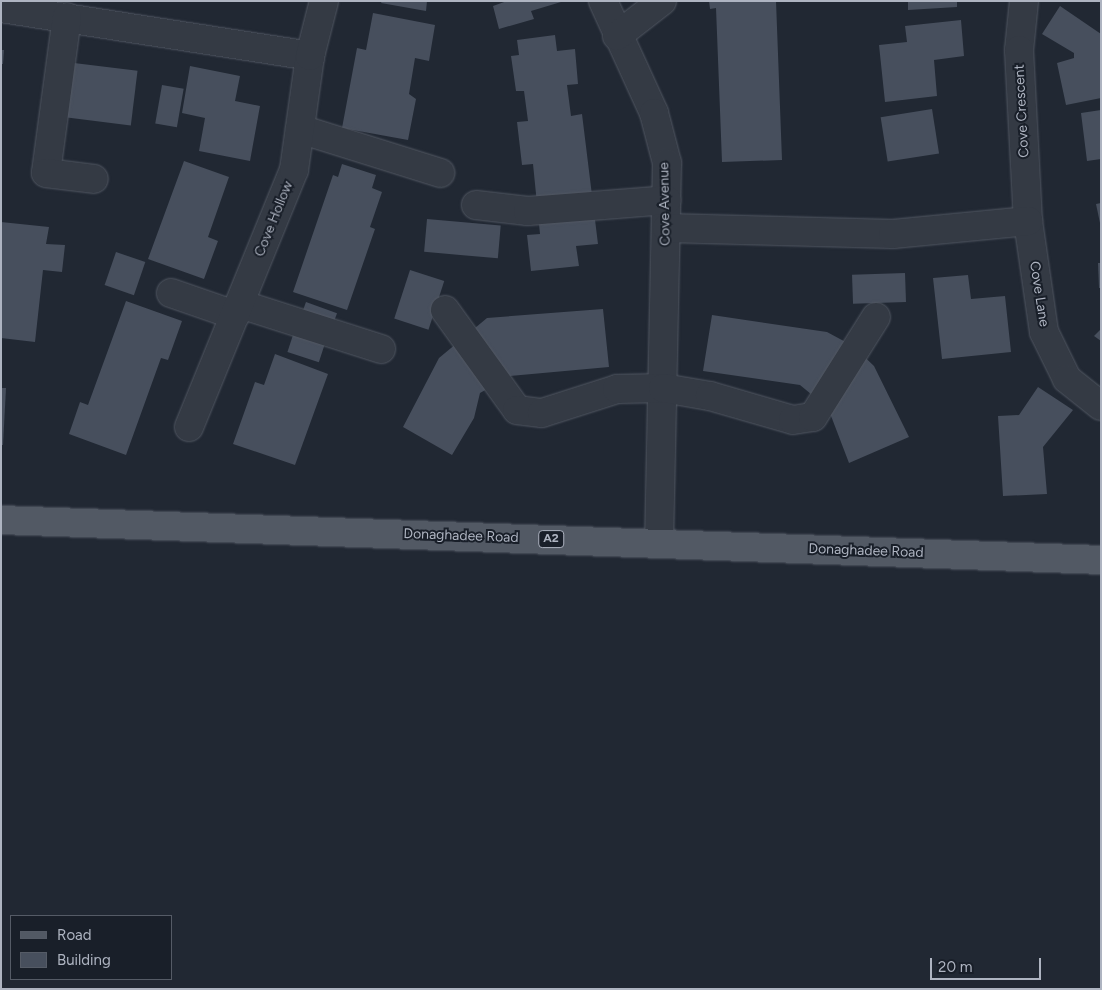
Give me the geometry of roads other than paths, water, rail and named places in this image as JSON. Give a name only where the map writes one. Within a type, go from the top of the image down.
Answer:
[{"type":"main road","name":"Donaghadee Road","points":[[1,520],[1101,560]]},
{"type":"street","name":"Cove Hollow","points":[[189,428],[294,170],[310,56],[324,1]]},
{"type":"street","name":"Cove Avenue","points":[[603,1],[616,36],[654,114],[667,163],[659,543]]},
{"type":"street","points":[[616,36],[662,1]]},
{"type":"street","name":"Cove Crescent","points":[[1024,1],[1019,50],[1028,221]]},
{"type":"street","points":[[1,8],[310,56]]},
{"type":"street","points":[[67,17],[46,173],[94,179]]},
{"type":"street","points":[[300,129],[440,173]]},
{"type":"street","points":[[476,204],[528,211],[667,200]]},
{"type":"street","points":[[667,228],[893,234],[1028,221]]},
{"type":"street","name":"Cove Lane","points":[[1028,221],[1044,332],[1067,378],[1101,406]]},
{"type":"street","points":[[171,293],[381,349]]},
{"type":"street","points":[[445,310],[518,410],[542,413],[616,389],[663,388],[710,396],[793,420],[813,417],[876,317]]}]
